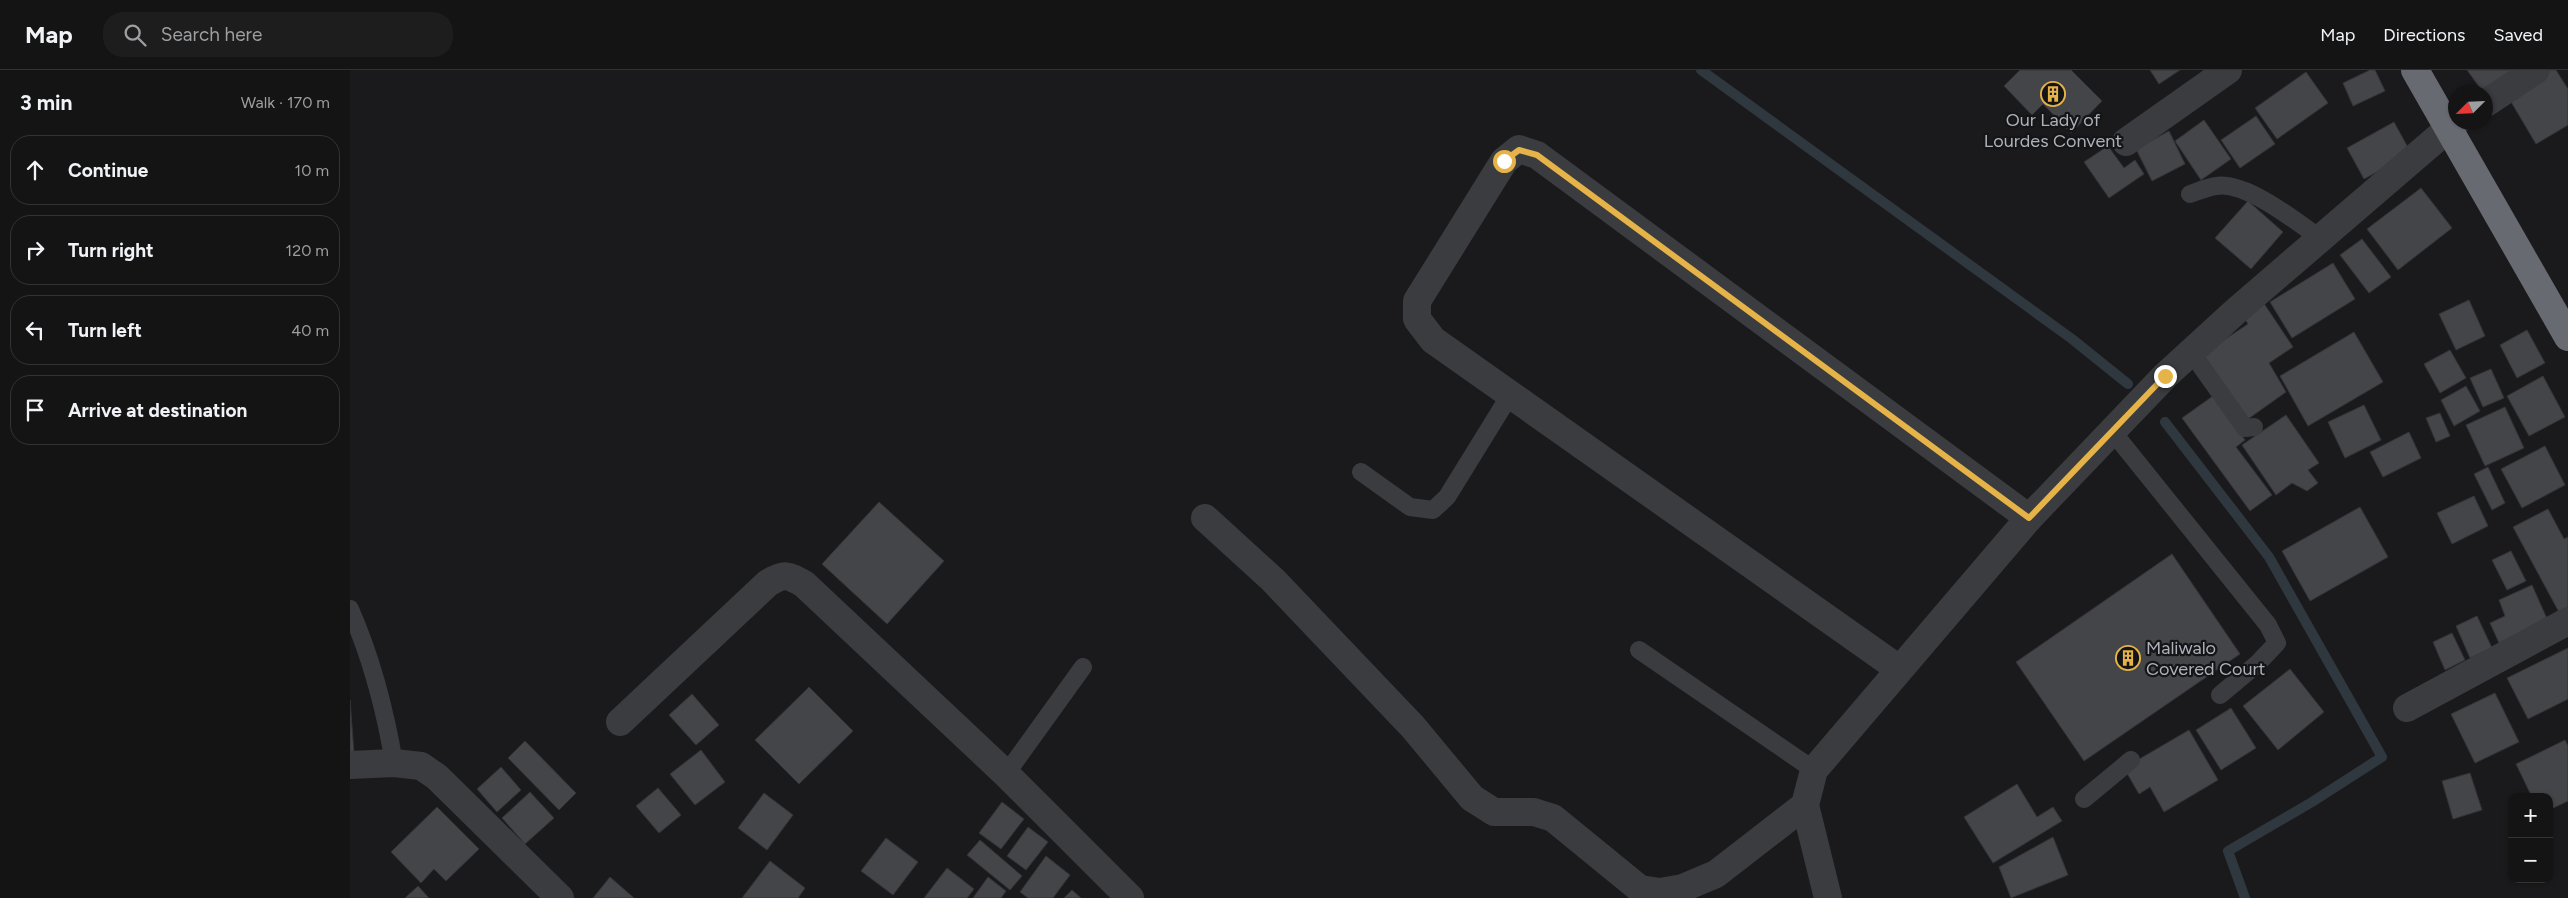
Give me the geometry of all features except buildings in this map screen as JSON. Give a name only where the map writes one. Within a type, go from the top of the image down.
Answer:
[{"type":"highway","points":[[2415,70],[2448,118]]},
{"type":"highway","points":[[2456,130],[2568,337]]},
{"type":"street","points":[[2126,142],[2228,70]]},
{"type":"street","points":[[2493,98],[2536,70]]},
{"type":"street","points":[[1828,898],[1805,805],[1814,770],[1898,669],[2029,518],[2112,431],[2191,352],[2448,129]]},
{"type":"street","points":[[1898,669],[1433,340],[1417,319],[1417,301],[1504,161],[1519,150],[1537,155],[2029,518]]},
{"type":"street","points":[[1206,518],[1273,580],[1413,727],[1472,798],[1494,812],[1534,812],[1553,818],[1640,889],[1660,892],[1684,888],[1716,874],[1805,805]]},
{"type":"street","points":[[620,722],[768,584],[778,577],[789,575],[804,584],[1006,774],[1130,898]]},
{"type":"street","points":[[2407,708],[2568,621]]},
{"type":"street","points":[[350,766],[394,763],[421,766],[437,777],[560,898]]},
{"type":"lane","points":[[2190,194],[2218,185],[2241,190],[2272,204],[2321,239]]},
{"type":"lane","points":[[2191,352],[2245,428],[2254,428]]},
{"type":"lane","points":[[1361,472],[1410,507],[1433,510],[1447,497],[1510,395]]},
{"type":"lane","points":[[2112,431],[2268,625],[2276,643],[2258,664],[2220,695]]},
{"type":"lane","points":[[350,609],[368,650],[386,714],[394,763]]},
{"type":"lane","points":[[1639,650],[1814,770]]},
{"type":"lane","points":[[1006,774],[1083,667]]},
{"type":"lane","points":[[2084,799],[2131,760]]},
{"type":"waterway","points":[[1701,70],[2072,339],[2128,384]]},
{"type":"waterway","points":[[2165,422],[2269,557],[2382,757],[2312,802],[2228,851],[2245,898]]},
{"type":"place","name":"Our Lady of Lourdes Convent","points":[[2053,94]]},
{"type":"place","name":"Maliwalo Covered Court","points":[[2128,658]]},
{"type":"route","points":[[1504,161],[1519,150],[1537,155],[2029,518],[2165,376]]}]
